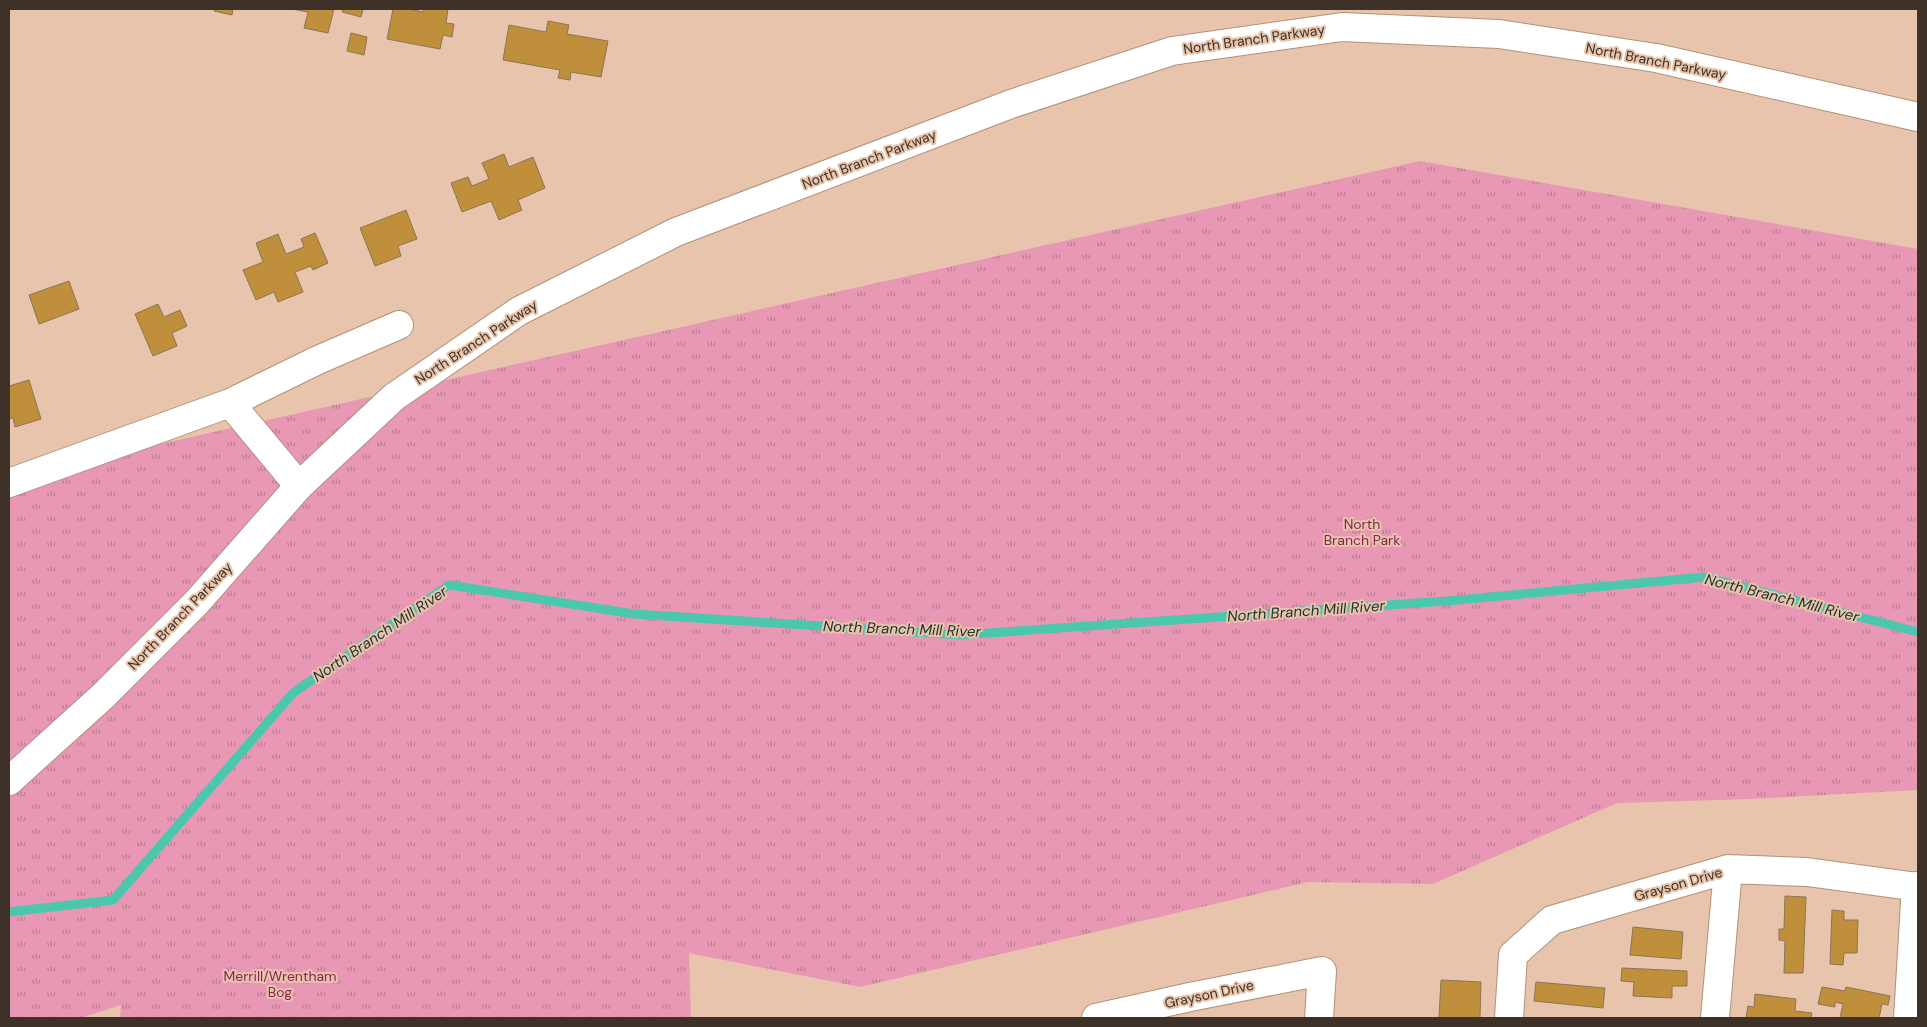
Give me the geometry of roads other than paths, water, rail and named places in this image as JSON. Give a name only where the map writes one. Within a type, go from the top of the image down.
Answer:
[{"type":"street","name":"North Branch Parkway","points":[[9,782],[103,696],[197,602],[299,486],[394,397],[519,311],[668,236],[1011,104],[1172,51],[1342,26],[1499,34],[1656,58],[1918,117]]},
{"type":"street","points":[[9,483],[230,403],[318,360],[399,325]]},
{"type":"street","points":[[230,403],[299,486]]},
{"type":"street","points":[[1715,1018],[1728,869]]},
{"type":"street","name":"Grayson Drive","points":[[1509,1018],[1513,955],[1552,920],[1728,869],[1807,872],[1917,886]]},
{"type":"street","points":[[1908,1018],[1917,886]]},
{"type":"street","name":"Grayson Drive","points":[[1096,1018],[1322,971],[1319,1018]]},
{"type":"waterway","name":"North Branch Mill River","points":[[9,912],[113,900],[293,693],[449,585],[634,614],[960,635],[1447,601],[1705,577],[1918,632]]},
{"type":"park label","name":"North Branch Park","points":[[1362,532]]},
{"type":"park label","name":"Merrill/Wrentham Bog","points":[[280,984]]}]
